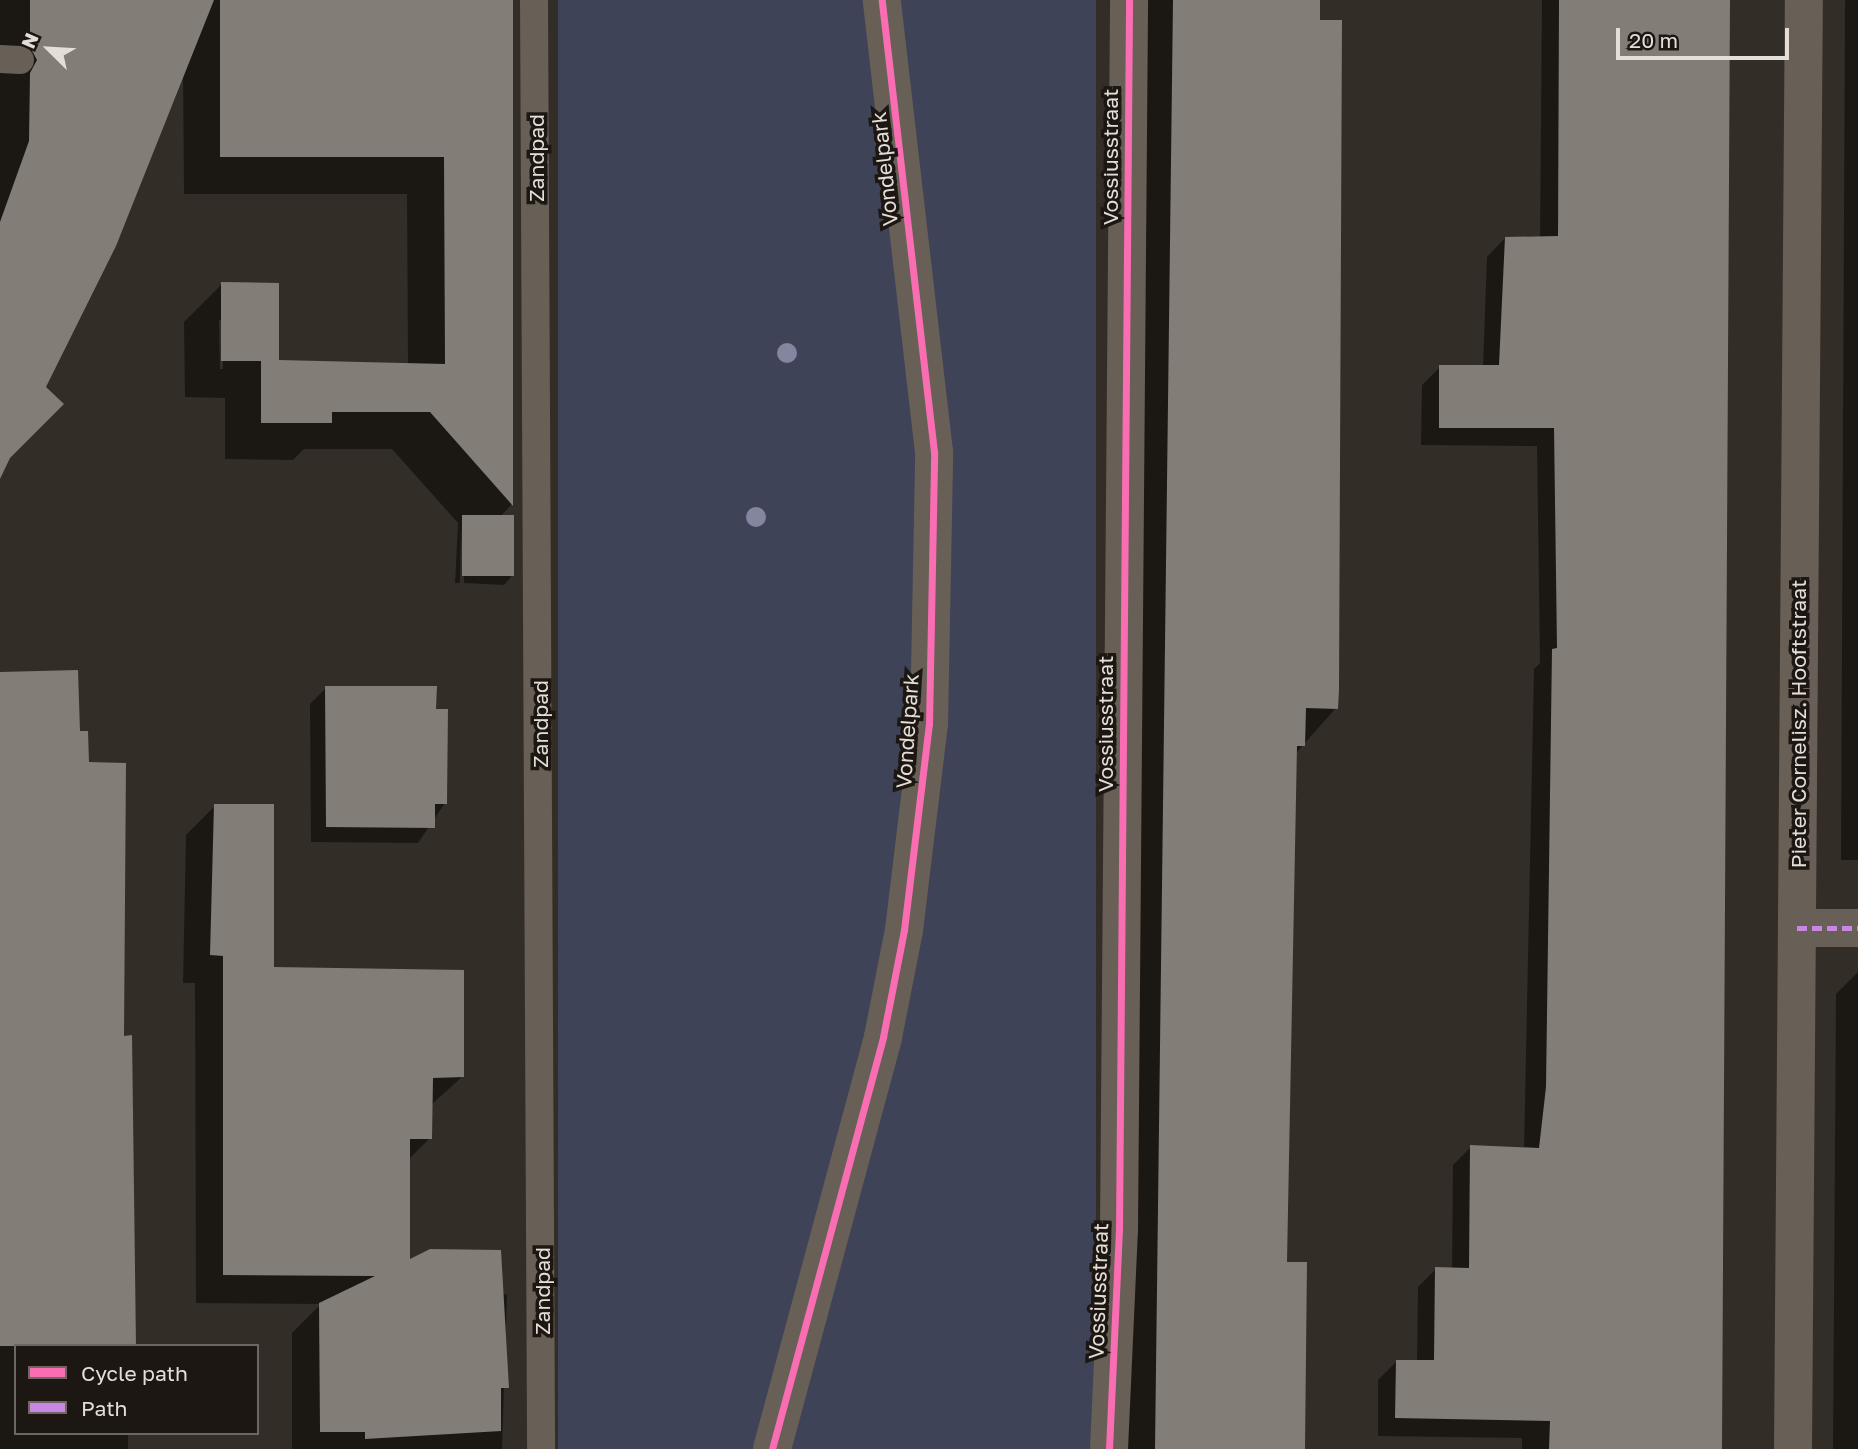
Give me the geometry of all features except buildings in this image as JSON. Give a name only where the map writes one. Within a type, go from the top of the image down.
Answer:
[{"type":"street","name":"Vondelpark","points":[[772,1449],[883,1037],[904,930],[929,724],[934,453],[882,0]]},
{"type":"street","name":"Vossiusstraat","points":[[1109,1449],[1119,1229],[1129,0]]},
{"type":"street","name":"Pieter Cornelisz. Hooftstraat","points":[[1793,1449],[1804,0]]},
{"type":"street","points":[[1797,928],[1858,928]]},
{"type":"lane","name":"Zandpad","points":[[534,0],[541,1449]]},
{"type":"shaded area","points":[[558,0],[1096,0],[1096,1449],[558,1449]]},
{"type":"marked path","points":[[1797,928],[1858,928]]},
{"type":"cycle path","points":[[772,1449],[883,1037],[904,930],[929,724],[934,452],[882,0]]},
{"type":"cycle path","points":[[1109,1449],[1119,1229],[1129,0]]}]
